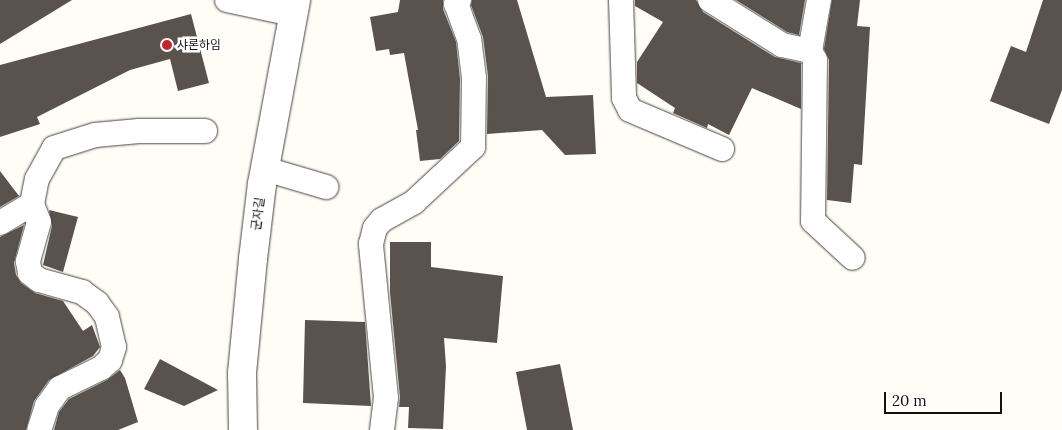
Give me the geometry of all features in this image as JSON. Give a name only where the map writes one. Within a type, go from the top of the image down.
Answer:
[{"type":"street","name":"군자길","points":[[243,430],[242,373],[245,332],[265,169],[295,7]]},
{"type":"lane","points":[[227,0],[295,7]]},
{"type":"lane","points":[[382,430],[386,398],[371,244],[375,228],[382,220],[414,202],[473,148],[474,78],[469,39],[456,4],[459,0]]},
{"type":"lane","points":[[621,0],[624,98],[630,110],[722,149]]},
{"type":"lane","points":[[710,0],[782,45],[810,51]]},
{"type":"lane","points":[[820,0],[810,51],[814,60],[813,221],[853,258]]},
{"type":"lane","points":[[39,430],[47,406],[60,388],[101,368],[110,360],[114,347],[107,317],[96,303],[82,292],[39,280],[30,274],[28,261],[39,222],[32,204],[37,179],[54,148],[95,135],[139,131],[205,132]]},
{"type":"lane","points":[[265,169],[326,187]]},
{"type":"lane","points":[[0,223],[32,204]]},
{"type":"building","points":[[0,0],[72,0],[0,44]]},
{"type":"building","points":[[400,0],[443,0],[443,9],[456,42],[460,79],[459,141],[440,159],[420,161],[416,130],[418,130],[404,53],[390,55],[389,49],[376,51],[370,17],[398,12]]},
{"type":"building","points":[[472,0],[517,0],[546,97],[593,95],[596,154],[565,155],[542,130],[487,134],[488,76],[483,37],[471,5]]},
{"type":"building","points":[[635,0],[696,0],[703,12],[775,57],[801,63],[801,109],[752,88],[729,135],[708,124],[707,128],[673,113],[675,108],[637,83],[637,62],[663,22],[635,6]]},
{"type":"building","points":[[736,0],[805,0],[799,35],[787,32]]},
{"type":"building","points":[[832,0],[860,0],[857,26],[870,27],[862,165],[854,164],[851,203],[827,200],[829,60],[824,49]]},
{"type":"building","points":[[1043,0],[1062,0],[1062,90],[1049,124],[990,101],[1011,46],[1026,52]]},
{"type":"building","points":[[191,14],[209,83],[178,91],[170,59],[130,70],[37,117],[40,124],[0,137],[0,65]]},
{"type":"building","points":[[0,171],[19,196],[0,207]]},
{"type":"building","points":[[49,210],[78,217],[63,272],[43,265],[52,226]]},
{"type":"building","points":[[24,225],[14,263],[16,275],[21,283],[35,293],[63,301],[83,331],[92,325],[100,347],[93,356],[49,380],[34,401],[26,430],[0,430],[0,237]]},
{"type":"building","points":[[390,242],[431,242],[431,267],[503,276],[497,343],[444,338],[446,366],[443,429],[408,428],[409,407],[399,407],[400,397],[390,293]]},
{"type":"building","points":[[305,320],[365,322],[371,406],[303,403]]},
{"type":"building","points":[[160,359],[218,390],[184,406],[144,389]]},
{"type":"building","points":[[560,364],[573,430],[527,430],[516,372]]},
{"type":"building","points":[[120,370],[125,378],[138,422],[118,430],[54,430],[59,412],[69,399],[107,380]]},
{"type":"place","name":"샤론하임","points":[[167,45]]}]
